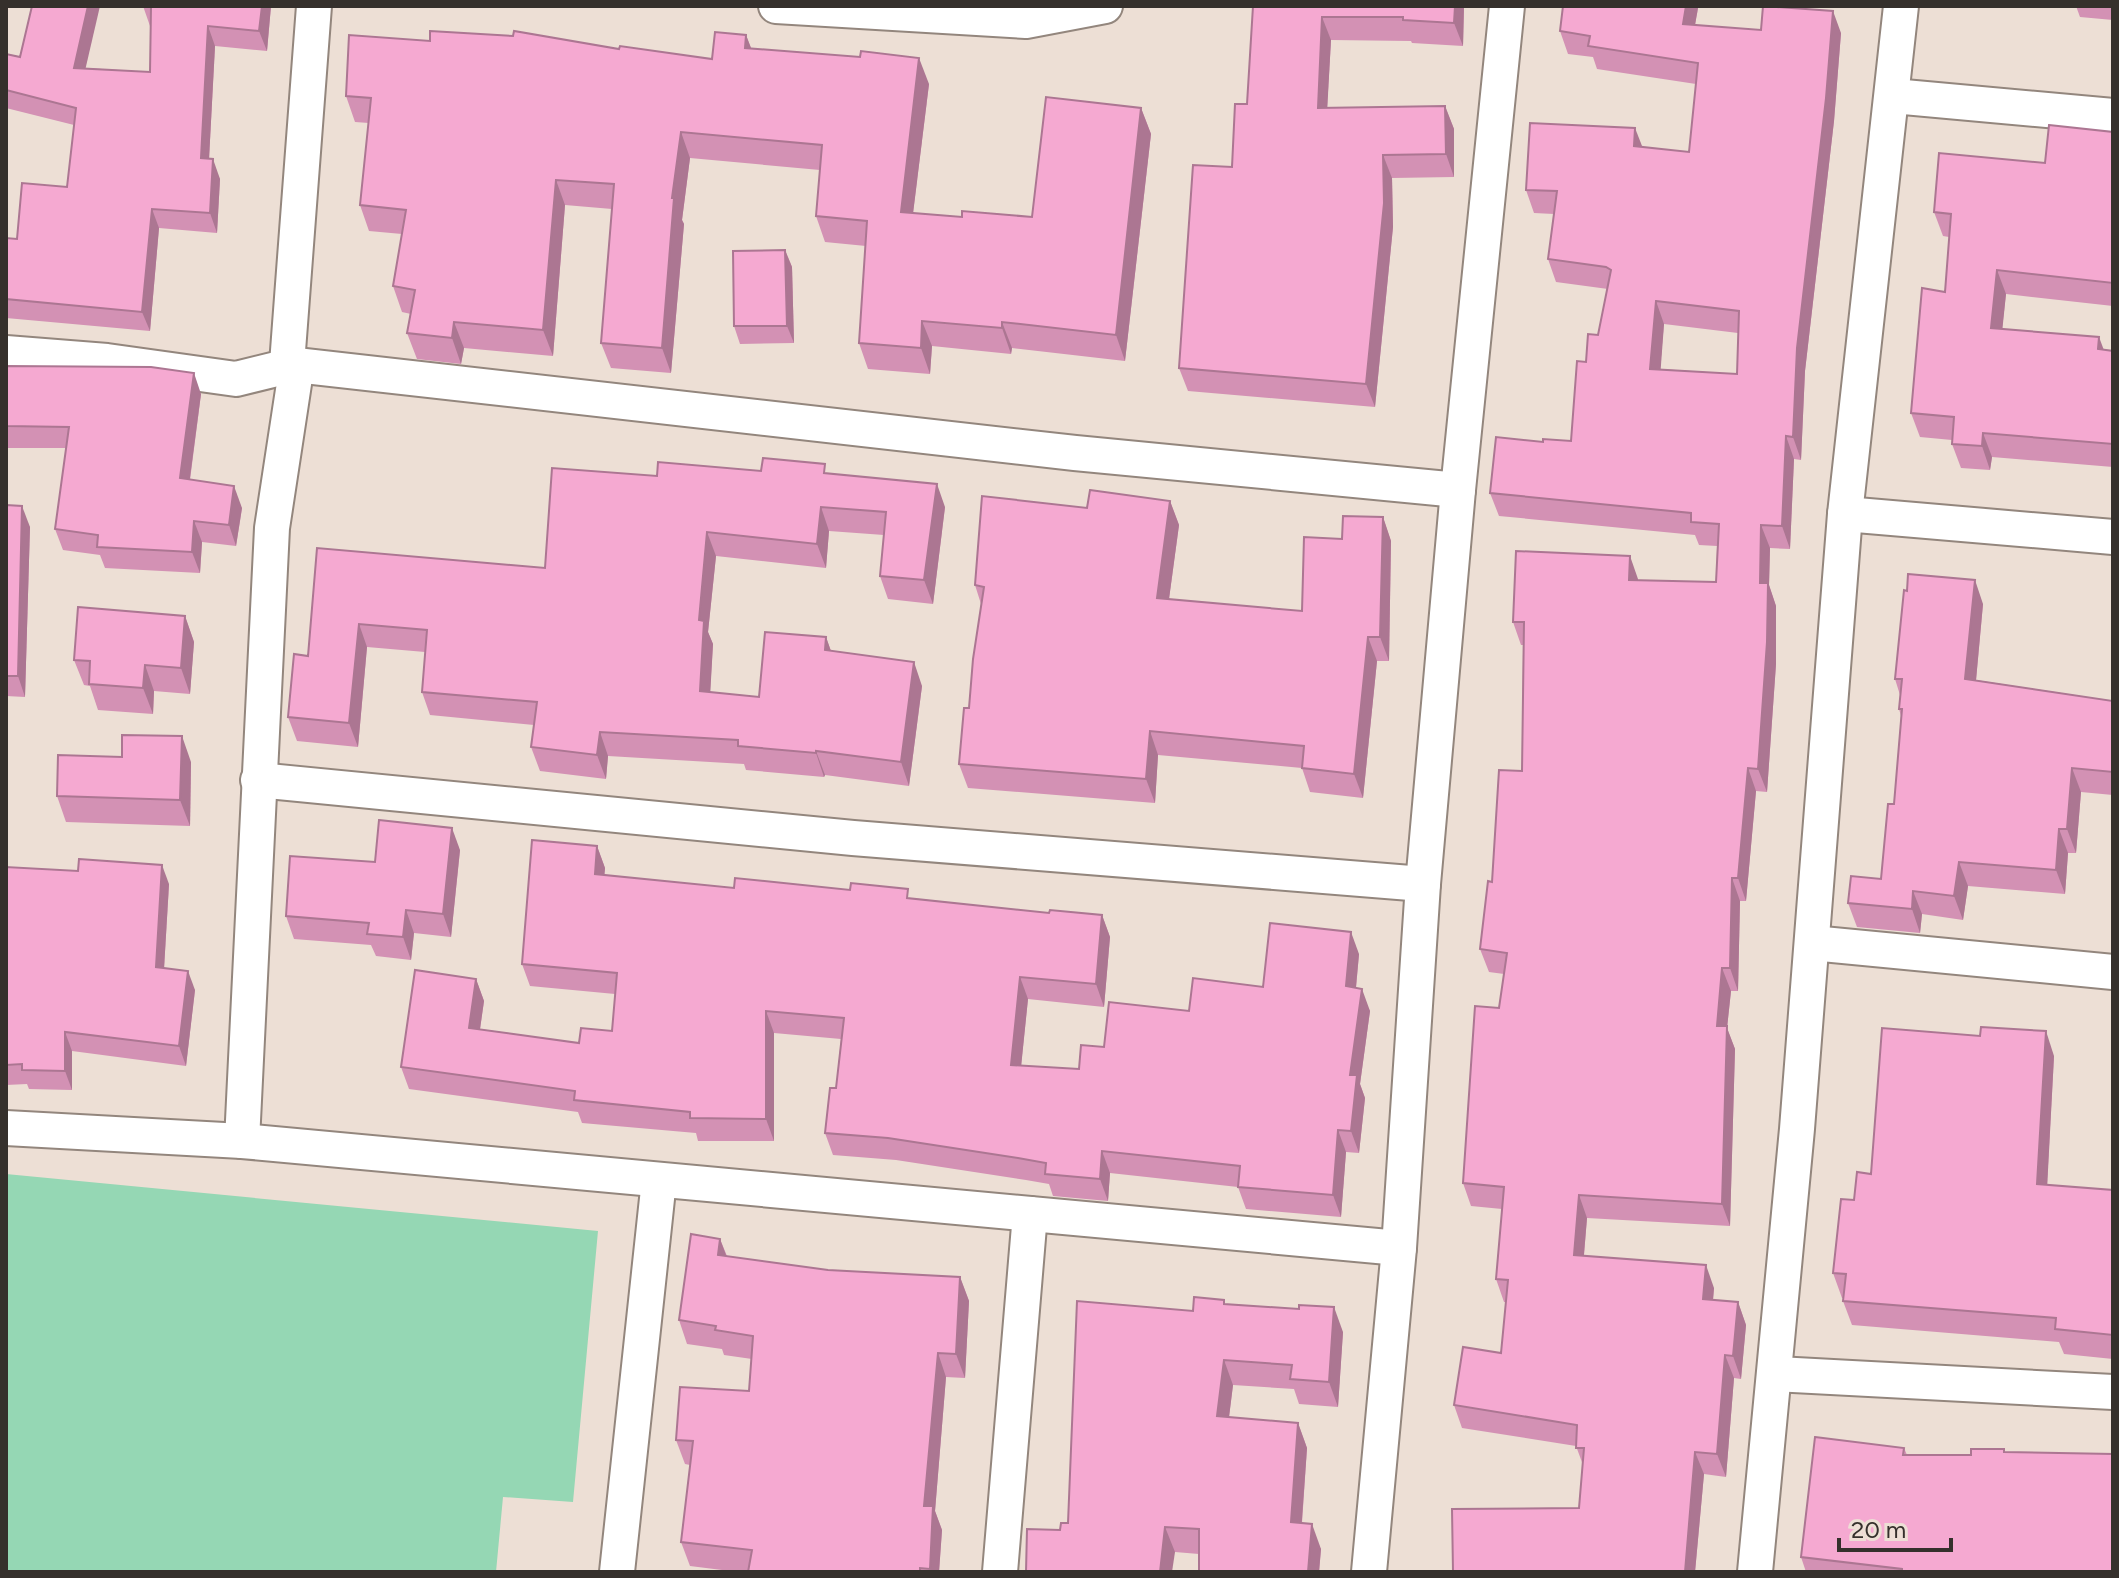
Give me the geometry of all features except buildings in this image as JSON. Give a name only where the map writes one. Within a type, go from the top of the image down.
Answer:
[{"type":"street","points":[[242,1141],[272,528],[292,364],[314,6]]},
{"type":"street","points":[[776,6],[1026,21],[1105,6]]},
{"type":"street","points":[[1369,1572],[1399,1248],[1423,884],[1458,490],[1507,6]]},
{"type":"street","points":[[1755,1572],[1776,1374],[1845,514],[1893,96],[1899,8]]},
{"type":"street","points":[[1893,96],[2113,116]]},
{"type":"street","points":[[6,353],[107,361],[236,379],[292,364],[1075,453],[1458,490]]},
{"type":"street","points":[[1845,514],[2113,537]]},
{"type":"street","points":[[258,780],[838,836],[1423,884]]},
{"type":"street","points":[[1812,943],[2113,972]]},
{"type":"street","points":[[6,1128],[242,1141],[1399,1248]]},
{"type":"street","points":[[617,1572],[659,1180]]},
{"type":"street","points":[[1000,1572],[1030,1214]]},
{"type":"street","points":[[1776,1374],[2113,1392]]},
{"type":"green space","points":[[6,1174],[598,1231],[573,1502],[503,1497],[496,1572],[6,1572]]}]
